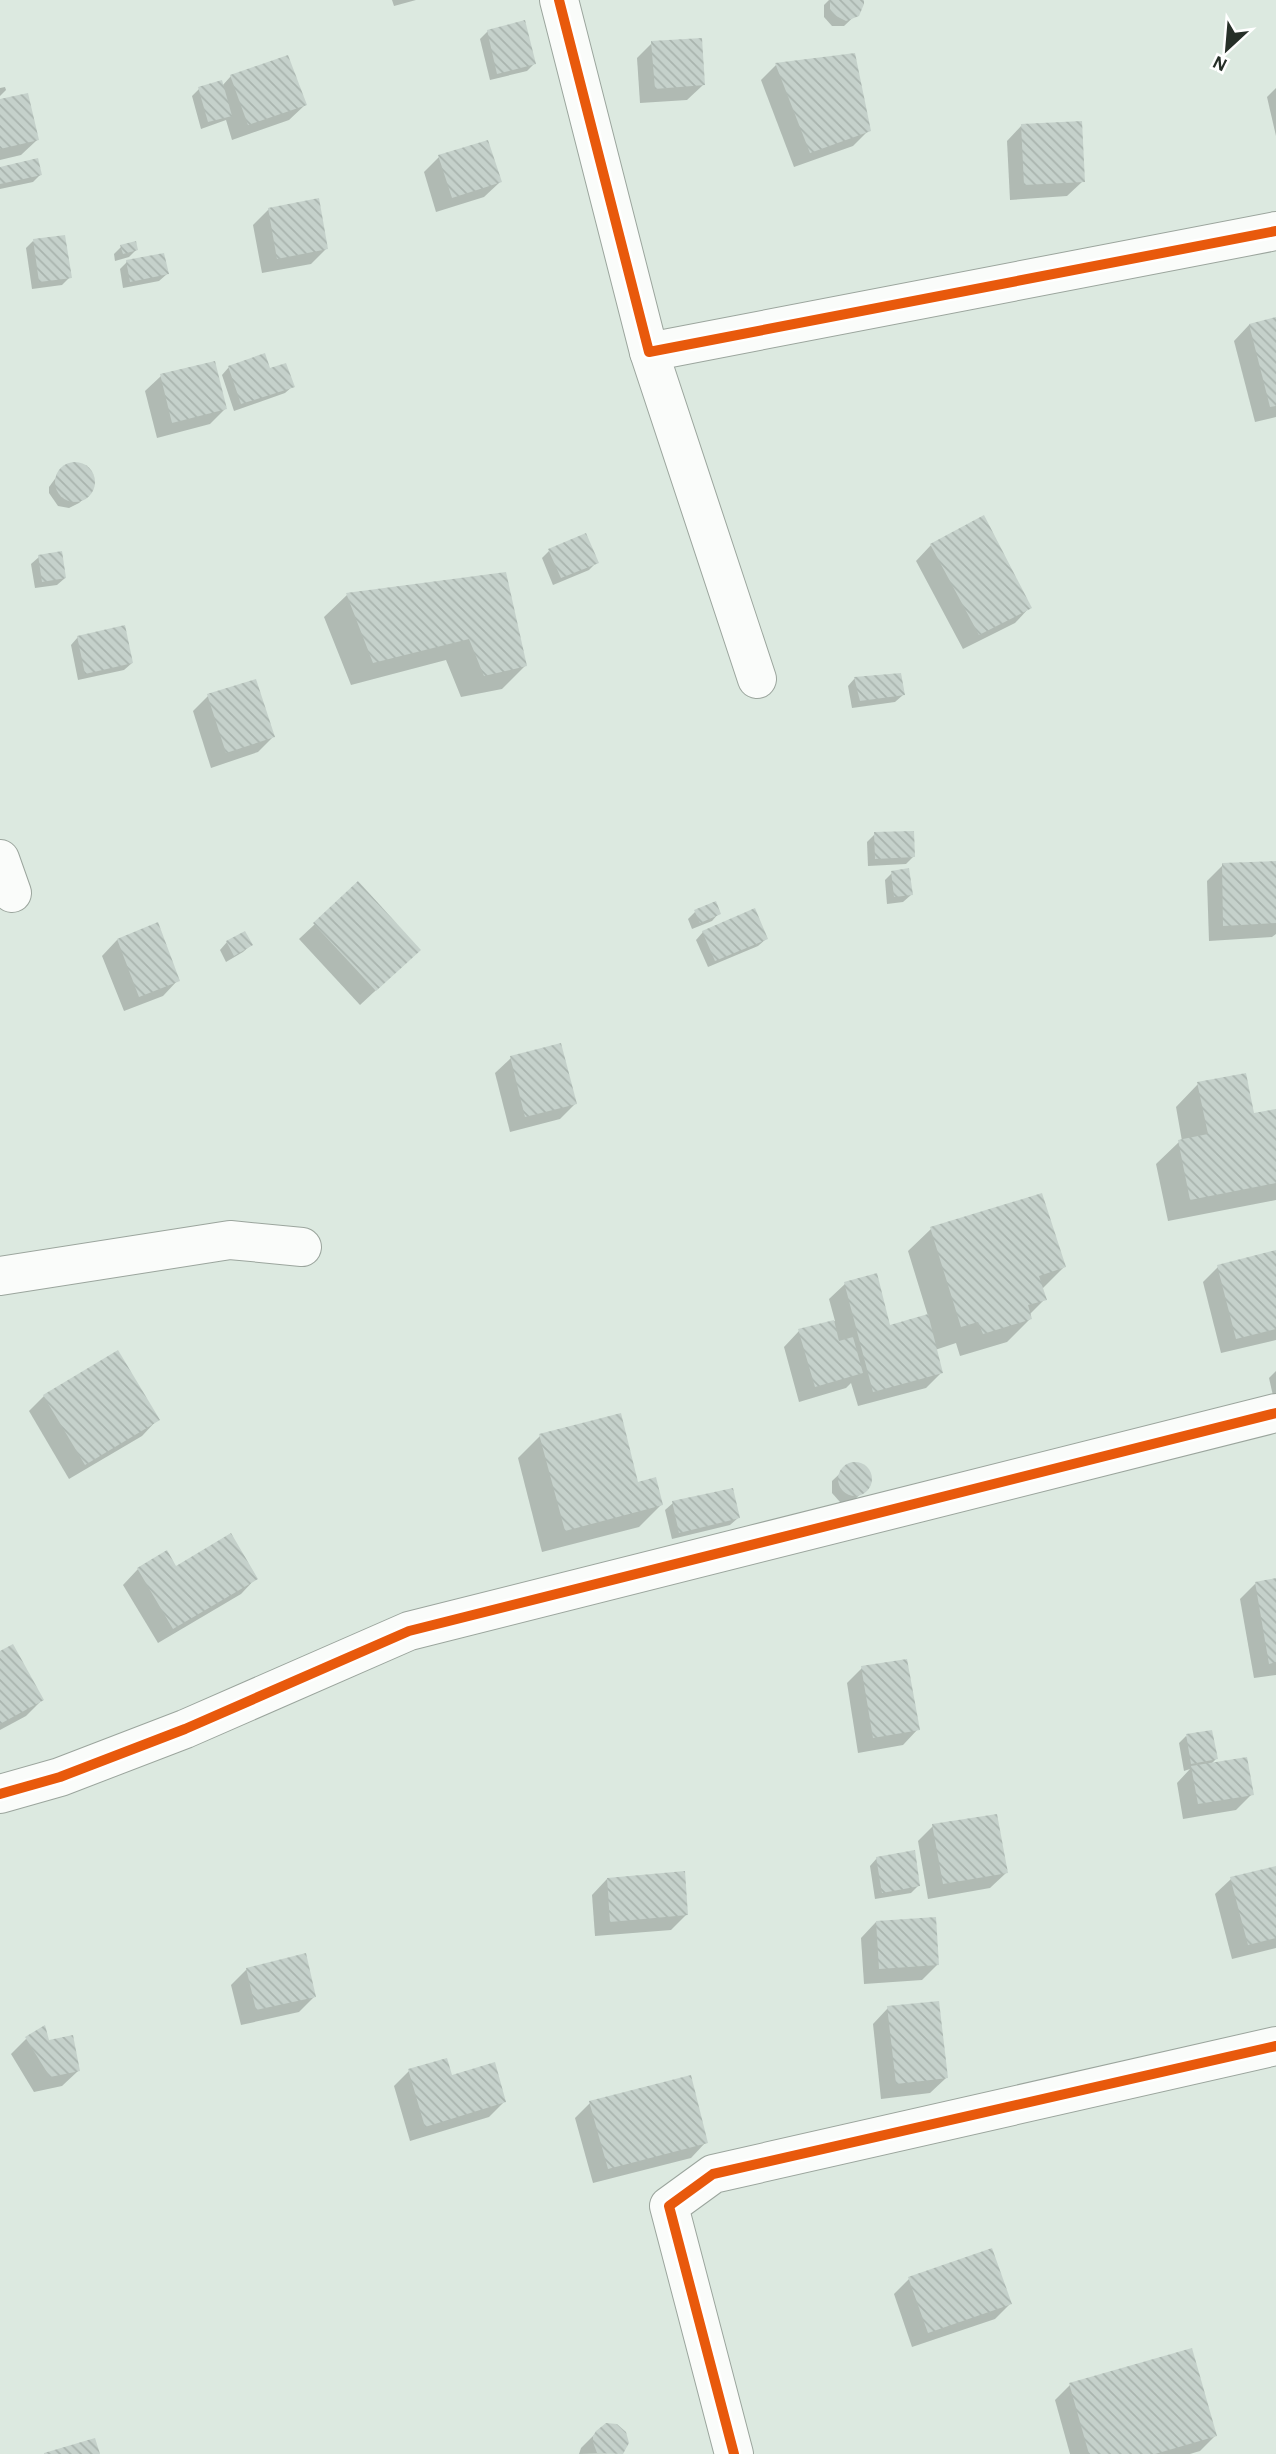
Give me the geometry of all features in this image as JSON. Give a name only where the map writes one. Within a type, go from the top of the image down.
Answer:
[{"type":"street","points":[[559,0],[649,352],[757,679]]},
{"type":"street","points":[[649,352],[1276,231]]},
{"type":"street","points":[[0,1276],[230,1240],[302,1247]]},
{"type":"street","points":[[0,1794],[60,1777],[185,1729],[409,1631],[1276,1413]]},
{"type":"street","points":[[734,2454],[670,2206],[680,2198],[713,2174],[1276,2046]]},
{"type":"building","points":[[830,0],[864,0],[864,4],[859,16],[846,21],[834,15],[830,9]]},
{"type":"building","points":[[525,20],[536,64],[497,74],[487,30]]},
{"type":"building","points":[[702,38],[705,85],[655,89],[651,41]]},
{"type":"building","points":[[855,53],[871,131],[810,153],[775,63]]},
{"type":"building","points":[[288,55],[307,105],[248,125],[230,75]]},
{"type":"building","points":[[222,80],[232,116],[208,122],[198,87]]},
{"type":"building","points":[[28,93],[39,140],[0,149],[0,99]]},
{"type":"building","points":[[1082,121],[1085,182],[1024,185],[1021,124]]},
{"type":"building","points":[[488,140],[502,182],[452,198],[438,155]]},
{"type":"building","points":[[38,158],[42,175],[0,184],[0,167]]},
{"type":"building","points":[[319,198],[328,249],[277,259],[268,208]]},
{"type":"building","points":[[65,235],[72,278],[39,282],[33,239]]},
{"type":"building","points":[[136,241],[138,250],[123,254],[120,245]]},
{"type":"building","points":[[164,253],[169,274],[130,282],[126,260]]},
{"type":"building","points":[[1276,317],[1276,406],[1270,407],[1249,324]]},
{"type":"building","points":[[265,353],[270,368],[286,363],[295,387],[241,404],[228,366]]},
{"type":"building","points":[[215,361],[227,409],[172,423],[160,374]]},
{"type":"building","points":[[75,462],[89,468],[95,482],[89,496],[75,502],[61,496],[55,482],[61,468]]},
{"type":"building","points":[[984,515],[1032,608],[979,635],[930,544]]},
{"type":"building","points":[[586,533],[599,563],[561,578],[548,549]]},
{"type":"building","points":[[62,551],[66,578],[42,582],[38,555]]},
{"type":"building","points":[[506,572],[527,666],[484,676],[469,639],[373,663],[346,593]]},
{"type":"building","points":[[125,625],[133,663],[85,674],[77,636]]},
{"type":"building","points":[[901,673],[905,695],[860,701],[854,677]]},
{"type":"building","points":[[256,679],[275,737],[226,753],[207,694]]},
{"type":"building","points":[[914,831],[915,857],[875,859],[874,832]]},
{"type":"building","points":[[1276,861],[1276,923],[1223,926],[1222,863]]},
{"type":"building","points":[[909,868],[913,895],[894,897],[891,871]]},
{"type":"building","points":[[358,881],[421,950],[376,991],[313,923]]},
{"type":"building","points":[[716,901],[721,914],[700,923],[694,910]]},
{"type":"building","points":[[755,908],[768,939],[715,961],[702,931]]},
{"type":"building","points":[[158,922],[180,981],[139,997],[117,939]]},
{"type":"building","points":[[245,931],[253,945],[234,956],[226,941]]},
{"type":"building","points":[[561,1043],[577,1104],[525,1117],[510,1056]]},
{"type":"building","points":[[1246,1073],[1254,1113],[1276,1109],[1276,1183],[1190,1200],[1178,1140],[1208,1134],[1197,1082]]},
{"type":"building","points":[[1042,1193],[1066,1267],[1039,1276],[1047,1300],[1028,1305],[1032,1319],[983,1334],[978,1322],[961,1327],[930,1227]]},
{"type":"building","points":[[1276,1250],[1276,1329],[1236,1339],[1217,1265]]},
{"type":"building","points":[[877,1273],[890,1325],[928,1314],[943,1373],[873,1392],[844,1282]]},
{"type":"building","points":[[834,1320],[839,1341],[853,1337],[863,1373],[815,1387],[798,1329]]},
{"type":"building","points":[[118,1350],[160,1420],[85,1465],[43,1395]]},
{"type":"building","points":[[621,1413],[638,1482],[656,1477],[663,1505],[565,1531],[539,1434]]},
{"type":"building","points":[[855,1462],[867,1467],[872,1479],[867,1491],[855,1496],[843,1491],[838,1479],[843,1467]]},
{"type":"building","points":[[733,1488],[740,1518],[679,1533],[672,1501]]},
{"type":"building","points":[[231,1533],[258,1579],[173,1629],[137,1568],[167,1550],[176,1566]]},
{"type":"building","points":[[1276,1578],[1276,1662],[1269,1664],[1255,1582]]},
{"type":"building","points":[[13,1644],[44,1700],[0,1724],[0,1651]]},
{"type":"building","points":[[907,1659],[920,1730],[873,1738],[861,1666]]},
{"type":"building","points":[[1212,1730],[1218,1759],[1191,1764],[1186,1734]]},
{"type":"building","points":[[1247,1757],[1254,1795],[1198,1804],[1191,1766]]},
{"type":"building","points":[[997,1814],[1008,1873],[943,1884],[932,1824]]},
{"type":"building","points":[[915,1850],[920,1886],[882,1893],[876,1857]]},
{"type":"building","points":[[1276,1866],[1276,1938],[1248,1945],[1230,1877]]},
{"type":"building","points":[[685,1871],[688,1915],[610,1922],[607,1878]]},
{"type":"building","points":[[936,1917],[939,1965],[879,1969],[876,1921]]},
{"type":"building","points":[[306,1953],[316,1997],[256,2010],[246,1968]]},
{"type":"building","points":[[939,2001],[948,2078],[896,2084],[887,2006]]},
{"type":"building","points":[[45,2025],[49,2040],[73,2035],[80,2071],[50,2077],[25,2037]]},
{"type":"building","points":[[447,2058],[452,2075],[495,2062],[506,2102],[425,2127],[408,2069]]},
{"type":"building","points":[[691,2075],[708,2143],[608,2169],[589,2101]]},
{"type":"building","points":[[992,2248],[1012,2304],[928,2333],[908,2277]]},
{"type":"building","points":[[1192,2348],[1217,2436],[1155,2454],[1089,2454],[1069,2383]]},
{"type":"building","points":[[606,2423],[617,2424],[626,2432],[629,2443],[623,2454],[597,2453],[593,2436]]},
{"type":"building","points":[[95,2438],[100,2454],[44,2454],[44,2453]]},
{"type":"cycle path","points":[[559,0],[649,352],[1276,231]]},
{"type":"cycle path","points":[[0,1794],[60,1777],[185,1729],[409,1631],[1276,1413]]},
{"type":"cycle path","points":[[734,2454],[669,2206],[713,2174],[1276,2046]]}]
